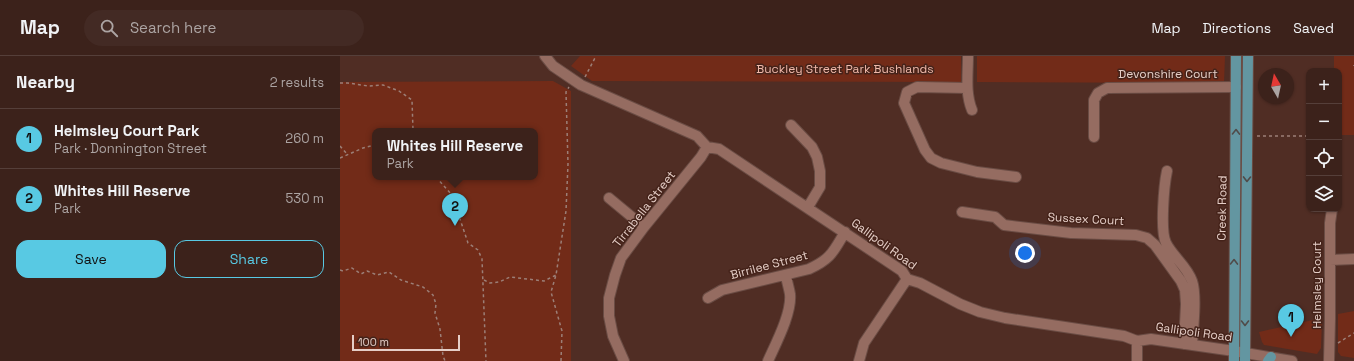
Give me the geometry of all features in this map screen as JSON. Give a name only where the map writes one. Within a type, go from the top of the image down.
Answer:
[{"type":"main road","name":"Creek Road","points":[[1234,356],[1236,56]]},
{"type":"main road","name":"Creek Road","points":[[1245,357],[1248,56]]},
{"type":"street","name":"Gallipoli Road","points":[[545,56],[553,66],[578,83],[697,136],[707,146],[719,149],[902,271],[907,279],[920,283],[960,304],[980,312],[1005,318],[1124,336],[1137,341],[1150,339],[1188,344],[1234,356],[1292,361]]},
{"type":"street","points":[[968,56],[969,102],[972,110]]},
{"type":"street","points":[[968,88],[917,87],[907,92],[904,103],[925,150],[931,158],[941,163],[977,172],[1016,178]]},
{"type":"street","name":"Devonshire Court","points":[[1094,137],[1094,100],[1098,93],[1107,88],[1236,87]]},
{"type":"street","points":[[791,125],[812,147],[817,157],[820,171],[820,187],[808,207]]},
{"type":"street","name":"Tirrabella Street","points":[[624,361],[613,336],[609,316],[609,298],[621,258],[644,226],[702,157],[707,146]]},
{"type":"street","points":[[1167,170],[1164,185],[1164,233],[1166,243],[1192,280],[1189,290],[1188,344]]},
{"type":"street","points":[[609,198],[644,226]]},
{"type":"street","name":"Sussex Court","points":[[962,212],[995,217],[1004,225],[1071,233],[1136,235],[1146,238],[1155,244],[1189,290]]},
{"type":"street","name":"Helmsley Court","points":[[1329,361],[1330,223],[1332,212]]},
{"type":"street","name":"Birrilee Street","points":[[708,298],[722,290],[786,276],[821,264],[829,257],[845,232]]},
{"type":"street","points":[[1330,260],[1354,259]]},
{"type":"street","points":[[768,361],[788,314],[790,305],[790,295],[786,276]]},
{"type":"street","points":[[859,361],[864,343],[907,279]]},
{"type":"street","points":[[1137,341],[1137,361]]},
{"type":"path","points":[[561,361],[562,331],[551,292],[556,275],[566,211],[568,164],[566,92],[578,83],[596,56]]},
{"type":"path","points":[[340,83],[368,86],[383,85],[399,91],[412,100],[414,128]]},
{"type":"path","points":[[1257,136],[1306,136]]},
{"type":"path","points":[[340,146],[347,154]]},
{"type":"path","points":[[340,158],[347,154],[372,146]]},
{"type":"path","points":[[439,180],[452,194],[468,244],[478,250],[482,259],[486,361]]},
{"type":"path","points":[[340,270],[343,271],[352,268],[361,274],[367,272],[377,275],[389,272],[401,280],[423,287],[433,295],[436,304],[435,313],[440,329],[443,356],[445,361]]},
{"type":"path","points":[[484,280],[490,283],[500,282],[510,277],[544,281],[556,275]]},
{"type":"path","points":[[1337,348],[1337,343],[1354,332]]},
{"type":"green space","name":"Buckley Street Park Bushlands","points":[[580,56],[961,56],[961,82],[592,81],[571,66]]},
{"type":"green space","points":[[977,56],[1225,56],[1224,83],[977,82]]},
{"type":"green space","points":[[1334,56],[1354,56],[1354,135],[1342,135],[1342,68],[1334,68]]},
{"type":"green space","points":[[553,81],[571,91],[571,361],[340,361],[340,82]]},
{"type":"green space","points":[[1354,311],[1354,358],[1341,356],[1338,352],[1338,314]]},
{"type":"green space","points":[[1322,318],[1321,348],[1317,354],[1264,345],[1262,342],[1259,332]]},
{"type":"place","name":"Whites Hill Reserve","points":[[455,226]]},
{"type":"place","name":"Helmsley Court Park","points":[[1291,337]]}]
